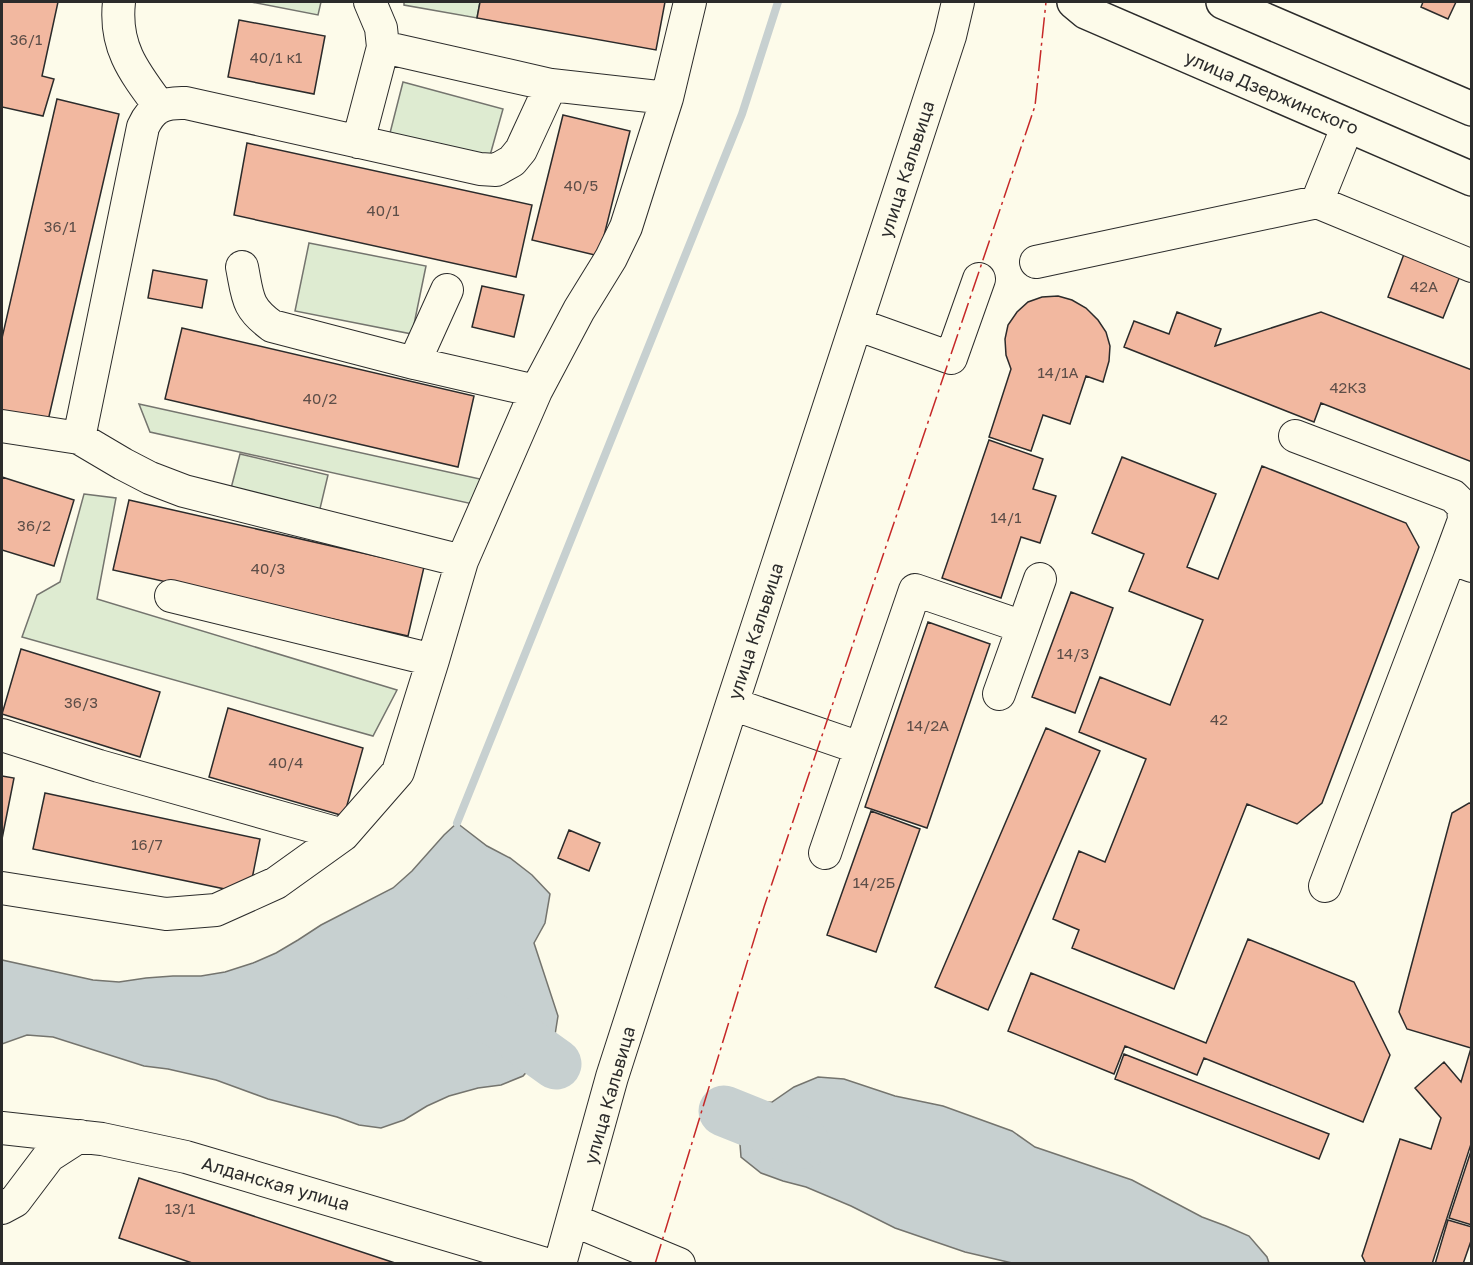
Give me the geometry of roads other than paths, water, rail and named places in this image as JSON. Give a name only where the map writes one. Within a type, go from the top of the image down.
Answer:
[{"type":"main road","name":"улица Дзержинского","points":[[1074,2],[1086,12],[1472,179]]},
{"type":"main road","points":[[1223,2],[1472,109]]},
{"type":"street","points":[[119,2],[117,15],[121,44],[137,76],[160,106]]},
{"type":"street","points":[[358,142],[383,47],[381,28],[370,2]]},
{"type":"street","points":[[2,888],[166,914],[216,910],[276,884],[343,835],[398,772],[462,561],[536,391],[626,227],[668,98],[690,2]]},
{"type":"street","name":"улица Кальвица","points":[[560,1263],[612,1077],[950,36],[958,2]]},
{"type":"street","points":[[383,47],[551,85],[668,98]]},
{"type":"street","points":[[79,438],[143,127],[148,116],[160,106],[186,103],[480,169],[496,170],[512,161],[521,150],[551,85]]},
{"type":"street","points":[[1317,202],[1348,125]]},
{"type":"street","points":[[1036,262],[1317,202],[1472,266]]},
{"type":"street","points":[[242,267],[248,300],[258,316],[272,326],[414,363],[536,391]]},
{"type":"street","points":[[856,324],[951,358],[980,279]]},
{"type":"street","points":[[414,363],[447,291]]},
{"type":"street","points":[[2,426],[79,438],[123,465],[184,491],[462,561]]},
{"type":"street","points":[[1295,436],[1453,496],[1463,506],[1464,520],[1461,562],[1325,886]]},
{"type":"street","points":[[999,694],[1040,579]]},
{"type":"street","points":[[825,853],[915,590],[1023,627]]},
{"type":"street","points":[[171,596],[433,660]]},
{"type":"street","points":[[732,704],[860,748]]},
{"type":"street","points":[[2,735],[99,766],[343,835]]},
{"type":"street","name":"Алданская улица","points":[[2,1128],[102,1139],[186,1157],[486,1255],[546,1263]]},
{"type":"street","points":[[2,1208],[15,1201],[50,1156],[80,1136]]},
{"type":"street","points":[[573,1220],[642,1256],[679,1263]]},
{"type":"waterway","points":[[457,823],[742,114],[778,2]]},
{"type":"waterway","points":[[484,1018],[492,1018],[556,1064]]},
{"type":"waterway","points":[[724,1111],[804,1143]]}]
